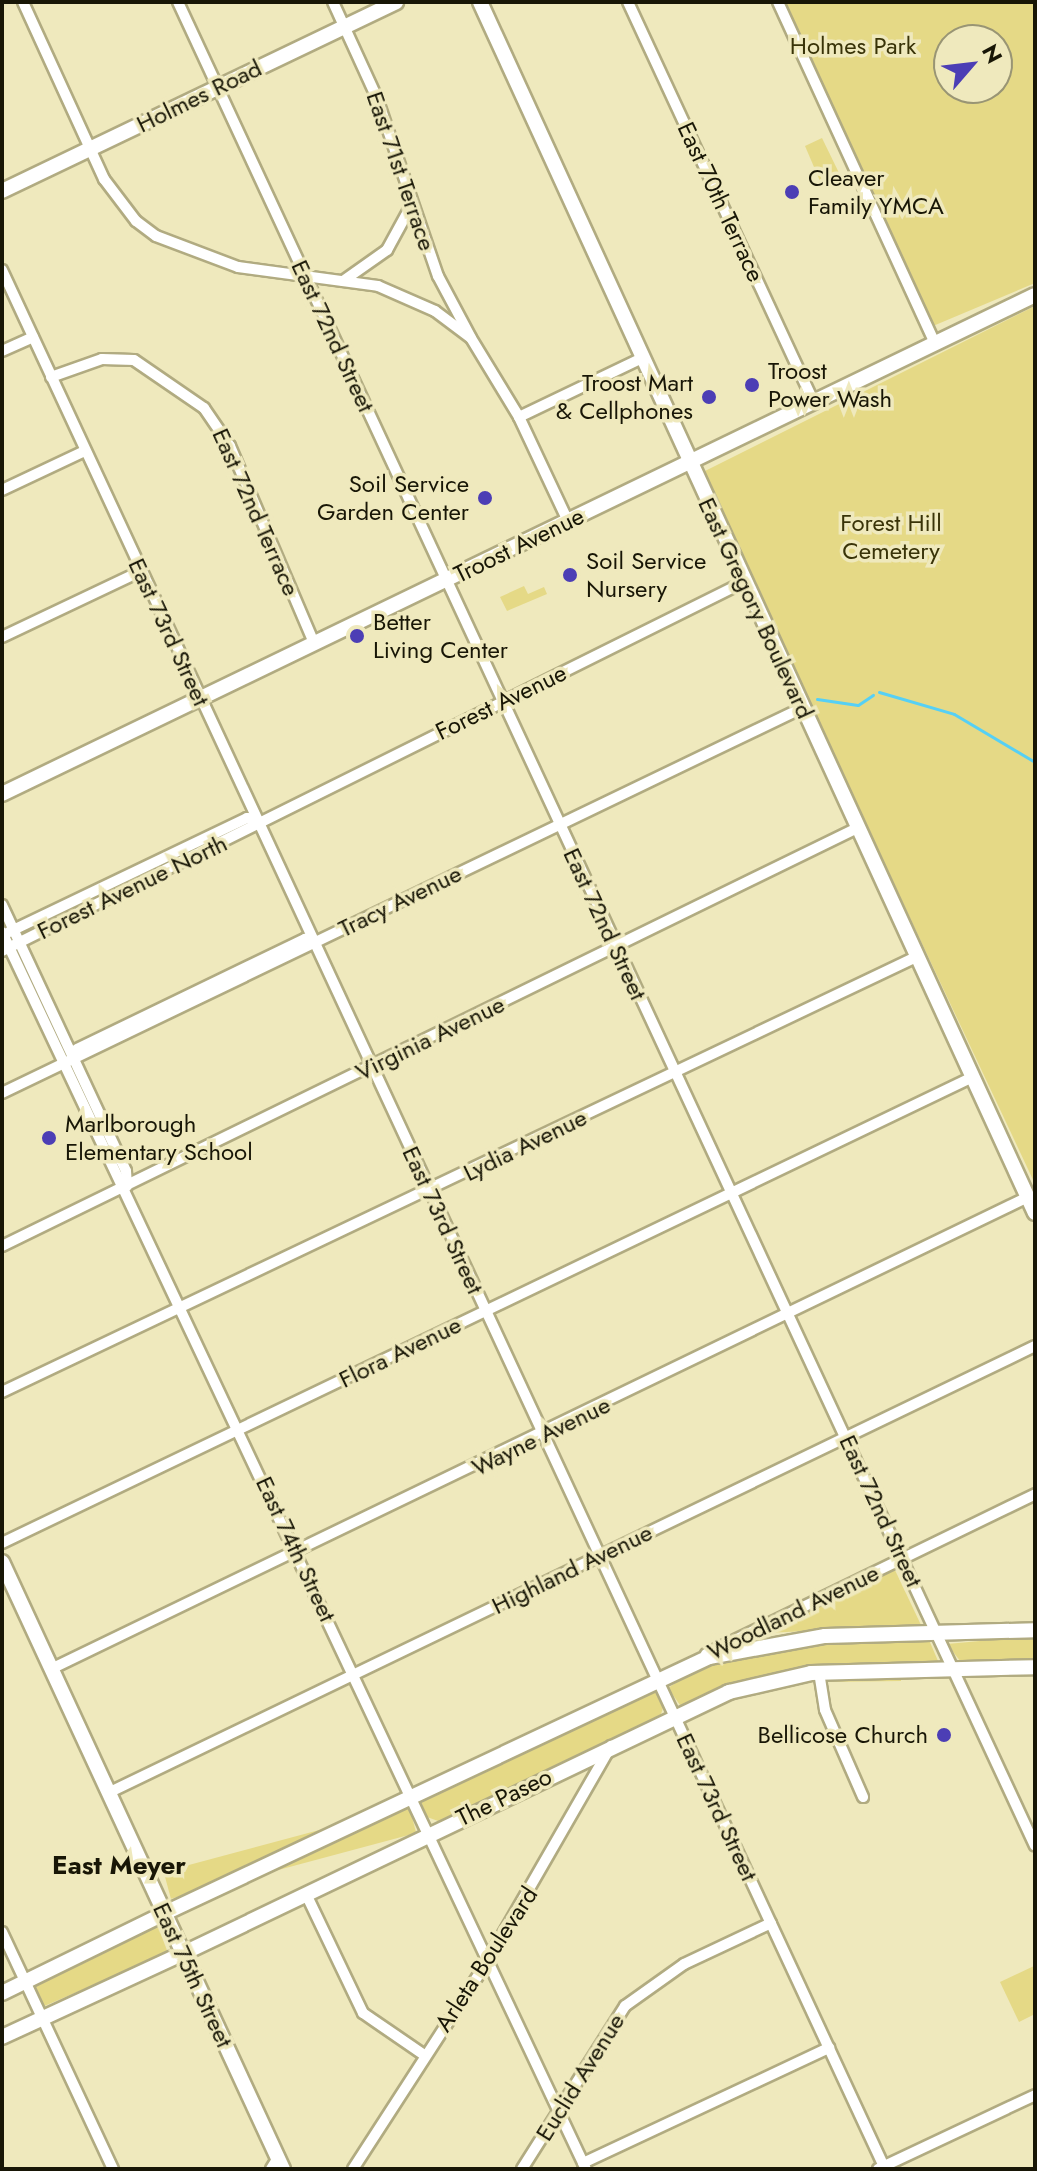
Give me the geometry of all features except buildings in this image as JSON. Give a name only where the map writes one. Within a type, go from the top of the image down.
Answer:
[{"type":"main road","name":"Holmes Road","points":[[2,191],[396,2]]},
{"type":"main road","name":"East Gregory Boulevard","points":[[480,2],[1035,1213]]},
{"type":"main road","name":"Troost Avenue","points":[[2,794],[1035,295]]},
{"type":"main road","name":"East 75th Street","points":[[2,1562],[165,1913],[277,2165]]},
{"type":"main road","name":"The Paseo","points":[[2,1993],[679,1667],[796,1639],[1035,1630]]},
{"type":"main road","name":"The Paseo","points":[[2,2037],[182,1954],[611,1744],[755,1683],[819,1672],[1035,1667]]},
{"type":"street","points":[[23,2],[90,149]]},
{"type":"street","name":"East 72nd Street","points":[[178,2],[1035,1846]]},
{"type":"street","name":"East 71st Terrace","points":[[333,2],[411,206],[471,338],[519,417],[568,521]]},
{"type":"street","name":"East 70th Terrace","points":[[628,2],[814,402]]},
{"type":"street","points":[[778,2],[935,344]]},
{"type":"street","name":"East 71st Terrace","points":[[90,149],[118,201],[156,236],[238,267],[343,281],[408,296],[471,338]]},
{"type":"street","points":[[343,281],[387,250],[411,206]]},
{"type":"street","name":"East 73rd Street","points":[[2,270],[882,2168]]},
{"type":"street","points":[[2,351],[33,337]]},
{"type":"street","points":[[519,417],[642,358]]},
{"type":"street","name":"East 72nd Terrace","points":[[51,377],[102,359],[134,360],[204,408],[230,446],[314,643]]},
{"type":"street","points":[[2,490],[85,451]]},
{"type":"street","points":[[2,637],[141,571]]},
{"type":"street","name":"Forest Avenue","points":[[257,820],[744,582]]},
{"type":"street","name":"Tracy Avenue","points":[[2,1093],[802,708]]},
{"type":"street","points":[[5,933],[247,818],[257,820]]},
{"type":"street","name":"Forest Avenue North","points":[[10,947],[257,820]]},
{"type":"street","name":"Virginia Avenue","points":[[2,1246],[857,828]]},
{"type":"street","name":"East 74th Street","points":[[2,905],[10,947],[69,1061],[585,2166]]},
{"type":"street","name":"Lydia Avenue","points":[[2,1392],[916,957]]},
{"type":"street","name":"Flora Avenue","points":[[2,1543],[971,1078]]},
{"type":"street","name":"Wayne Avenue","points":[[51,1669],[543,1436],[1028,1197]]},
{"type":"street","name":"Highland Avenue","points":[[108,1793],[1035,1346]]},
{"type":"street","name":"Woodland Avenue","points":[[679,1667],[1035,1494]]},
{"type":"street","points":[[819,1672],[825,1710],[863,1797]]},
{"type":"street","name":"Arleta Boulevard","points":[[353,2169],[488,1960],[585,1802],[611,1744]]},
{"type":"street","points":[[306,1894],[363,2013],[424,2055]]},
{"type":"street","name":"Euclid Avenue","points":[[522,2169],[625,2006],[684,1964],[771,1923]]},
{"type":"street","points":[[2,1932],[113,2169]]},
{"type":"street","points":[[585,2166],[829,2048]]},
{"type":"street","points":[[882,2168],[1035,2095]]},
{"type":"green space","name":"Holmes Park","points":[[782,2],[1035,2],[1035,283],[933,326]]},
{"type":"green space","points":[[822,138],[840,175],[820,181],[805,146]]},
{"type":"green space","name":"Forest Hill Cemetery","points":[[1035,306],[1035,1184],[701,473]]},
{"type":"green space","points":[[524,586],[528,594],[544,587],[547,594],[507,611],[500,597]]},
{"type":"green space","points":[[245,823],[247,824],[21,931]]},
{"type":"green space","points":[[894,1568],[921,1625],[767,1633],[767,1629]]},
{"type":"green space","points":[[1035,1636],[1035,1659],[961,1662],[947,1644]]},
{"type":"green space","points":[[929,1640],[938,1661],[800,1668],[680,1705],[668,1688],[701,1666],[740,1655],[814,1643]]},
{"type":"green space","points":[[901,1676],[901,1681],[827,1682],[833,1678]]},
{"type":"green space","points":[[655,1688],[664,1705],[660,1717],[441,1822],[427,1817],[420,1799]]},
{"type":"green space","points":[[409,1806],[416,1833],[171,1899],[164,1872]]},
{"type":"green space","points":[[157,1924],[168,1953],[42,2007],[34,1985]]},
{"type":"green space","points":[[1034,1966],[1035,2014],[1019,2022],[1000,1982]]},
{"type":"waterway","points":[[879,692],[954,714],[1035,762]]},
{"type":"waterway","points":[[817,699],[858,705],[873,695]]},
{"type":"place","name":"Cleaver Family YMCA","points":[[792,192]]},
{"type":"place","name":"Troost Power Wash","points":[[752,385]]},
{"type":"place","name":"Troost Mart & Cellphones","points":[[709,397]]},
{"type":"place","name":"Soil Service Garden Center","points":[[485,498]]},
{"type":"place","name":"Soil Service Nursery","points":[[570,575]]},
{"type":"place","name":"Better Living Center","points":[[357,636]]},
{"type":"place","name":"Marlborough Elementary School","points":[[49,1138]]},
{"type":"place","name":"Bellicose Church","points":[[944,1735]]},
{"type":"district","name":"East Meyer","points":[[119,1866]]}]
